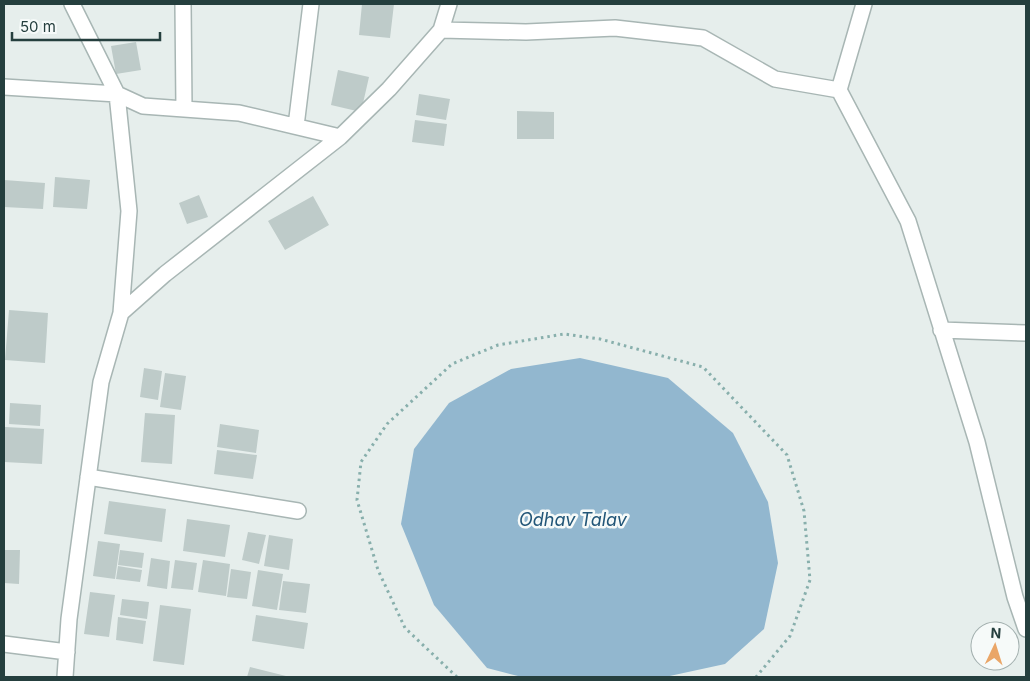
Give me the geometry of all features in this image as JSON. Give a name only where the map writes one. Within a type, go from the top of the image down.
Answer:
[{"type":"street","points":[[65,677],[69,619],[102,382],[121,313],[129,211],[117,94],[72,4]]},
{"type":"street","points":[[184,4],[184,109]]},
{"type":"street","points":[[294,126],[296,126],[311,4]]},
{"type":"street","points":[[121,313],[172,268],[340,137],[389,89],[441,30],[449,4]]},
{"type":"street","points":[[864,4],[839,90],[908,221],[977,442],[1015,597],[1026,629]]},
{"type":"street","points":[[441,30],[526,32],[615,28],[703,38],[775,79],[839,90]]},
{"type":"street","points":[[4,87],[117,94],[143,106],[239,113],[340,137]]},
{"type":"street","points":[[941,330],[1026,334]]},
{"type":"street","points":[[88,477],[298,510]]},
{"type":"street","points":[[4,644],[67,652]]},
{"type":"path","points":[[457,677],[444,667],[405,628],[378,570],[357,500],[361,462],[387,424],[452,364],[498,344],[564,334],[600,340],[703,367],[787,455],[804,510],[810,580],[790,636],[756,677]]},
{"type":"water","name":"Odhav Talav","points":[[580,358],[668,378],[733,433],[768,502],[778,563],[764,629],[725,664],[665,677],[522,677],[487,668],[434,605],[401,524],[414,449],[449,403],[511,369]]},
{"type":"building","points":[[362,4],[394,4],[390,38],[359,35]]},
{"type":"building","points":[[136,42],[141,70],[116,74],[111,46]]},
{"type":"building","points":[[338,70],[369,77],[361,112],[331,105]]},
{"type":"building","points":[[419,94],[450,99],[446,120],[416,115]]},
{"type":"building","points":[[517,111],[554,112],[554,139],[517,139]]},
{"type":"building","points":[[415,120],[447,124],[444,146],[412,142]]},
{"type":"building","points":[[55,177],[90,180],[87,209],[53,207]]},
{"type":"building","points":[[4,180],[45,183],[43,209],[4,207]]},
{"type":"building","points":[[199,195],[208,217],[187,224],[179,203]]},
{"type":"building","points":[[313,196],[329,225],[285,250],[268,221]]},
{"type":"building","points":[[9,310],[48,313],[45,363],[5,360]]},
{"type":"building","points":[[144,368],[162,371],[158,400],[140,397]]},
{"type":"building","points":[[165,373],[186,376],[181,410],[160,407]]},
{"type":"building","points":[[10,403],[41,405],[40,426],[9,424]]},
{"type":"building","points":[[145,413],[175,415],[172,464],[141,462]]},
{"type":"building","points":[[220,424],[259,430],[256,453],[217,447]]},
{"type":"building","points":[[5,427],[44,429],[42,464],[4,462]]},
{"type":"building","points":[[217,450],[257,455],[253,479],[214,474]]},
{"type":"building","points":[[109,501],[166,509],[162,542],[104,534]]},
{"type":"building","points":[[187,519],[230,525],[225,557],[183,551]]},
{"type":"building","points":[[248,532],[266,535],[259,564],[242,560]]},
{"type":"building","points":[[269,535],[293,539],[289,570],[264,566]]},
{"type":"building","points":[[98,541],[120,544],[115,579],[93,576]]},
{"type":"building","points":[[4,550],[20,550],[19,584],[4,583]]},
{"type":"building","points":[[120,550],[144,553],[142,568],[118,565]]},
{"type":"building","points":[[151,558],[170,561],[167,589],[147,586]]},
{"type":"building","points":[[175,560],[197,563],[193,590],[171,588]]},
{"type":"building","points":[[203,560],[230,564],[226,596],[198,592]]},
{"type":"building","points":[[118,566],[142,570],[140,582],[116,579]]},
{"type":"building","points":[[231,569],[251,572],[247,599],[227,597]]},
{"type":"building","points":[[258,570],[283,574],[277,610],[252,606]]},
{"type":"building","points":[[283,581],[310,584],[306,613],[279,610]]},
{"type":"building","points":[[90,592],[115,595],[109,637],[84,634]]},
{"type":"building","points":[[122,599],[149,602],[147,619],[120,615]]},
{"type":"building","points":[[160,605],[191,609],[184,665],[153,661]]},
{"type":"building","points":[[256,615],[308,623],[304,649],[252,641]]},
{"type":"building","points":[[118,617],[146,621],[143,644],[116,640]]},
{"type":"building","points":[[250,667],[290,677],[247,677]]}]
